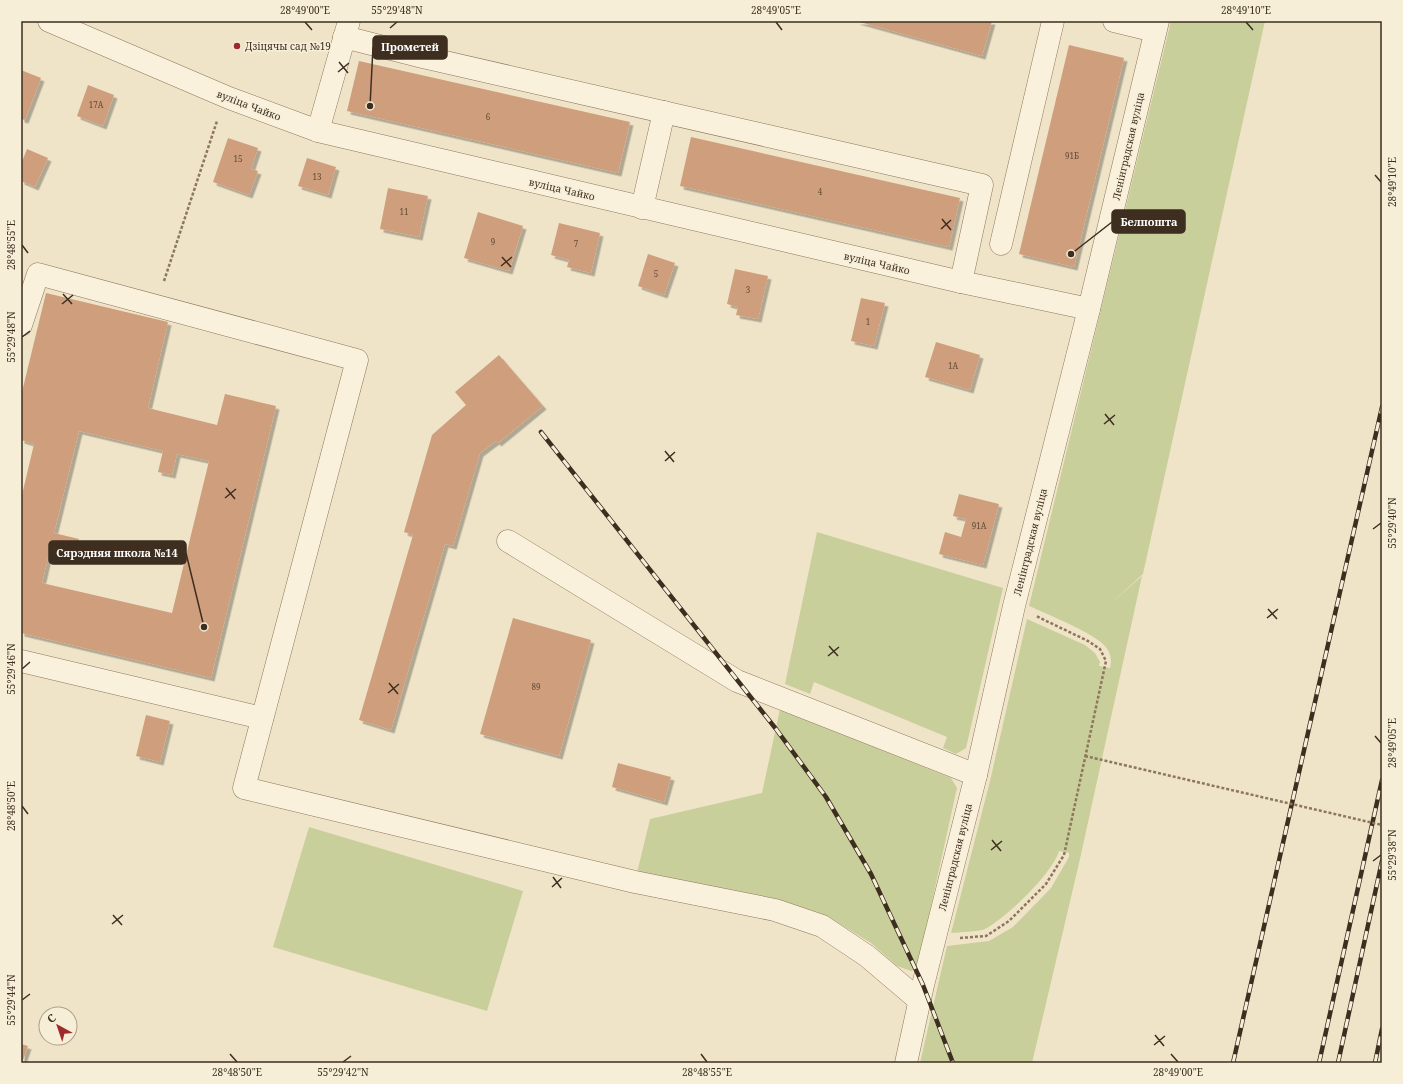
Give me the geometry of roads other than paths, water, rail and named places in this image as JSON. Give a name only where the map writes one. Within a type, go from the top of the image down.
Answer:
[{"type":"street","points":[[1001,244],[1053,21]]},
{"type":"street","points":[[1114,21],[1157,26]]},
{"type":"street","name":"вуліца Чайко","points":[[52,22],[229,98],[318,131],[961,282],[1089,309]]},
{"type":"street","name":"Ленінградская вуліца","points":[[906,1063],[934,941],[976,775],[1014,606],[1089,309],[1157,26]]},
{"type":"street","points":[[318,131],[346,29],[423,57],[982,185],[961,282]]},
{"type":"street","points":[[642,208],[664,112]]},
{"type":"street","points":[[21,325],[38,274],[357,360],[244,788],[634,882],[775,910],[822,926],[868,956],[920,1001]]},
{"type":"street","points":[[508,541],[737,681],[976,775]]},
{"type":"street","points":[[21,661],[262,718]]},
{"type":"railway","points":[[1233,1063],[1382,407]]},
{"type":"railway","points":[[541,432],[776,729],[826,797],[871,874],[923,985],[953,1063]]},
{"type":"railway","points":[[1319,1063],[1382,780]]},
{"type":"railway","points":[[1338,1063],[1382,861]]},
{"type":"railway","points":[[1375,1063],[1382,1029]]},
{"type":"place","name":"Дзіцячы сад №19","points":[[237,46]]},
{"type":"place","name":"Прометей","points":[[370,106]]},
{"type":"place","name":"Белпошта","points":[[1071,254]]},
{"type":"place","name":"Сярэдняя школа №14","points":[[204,627]]}]
